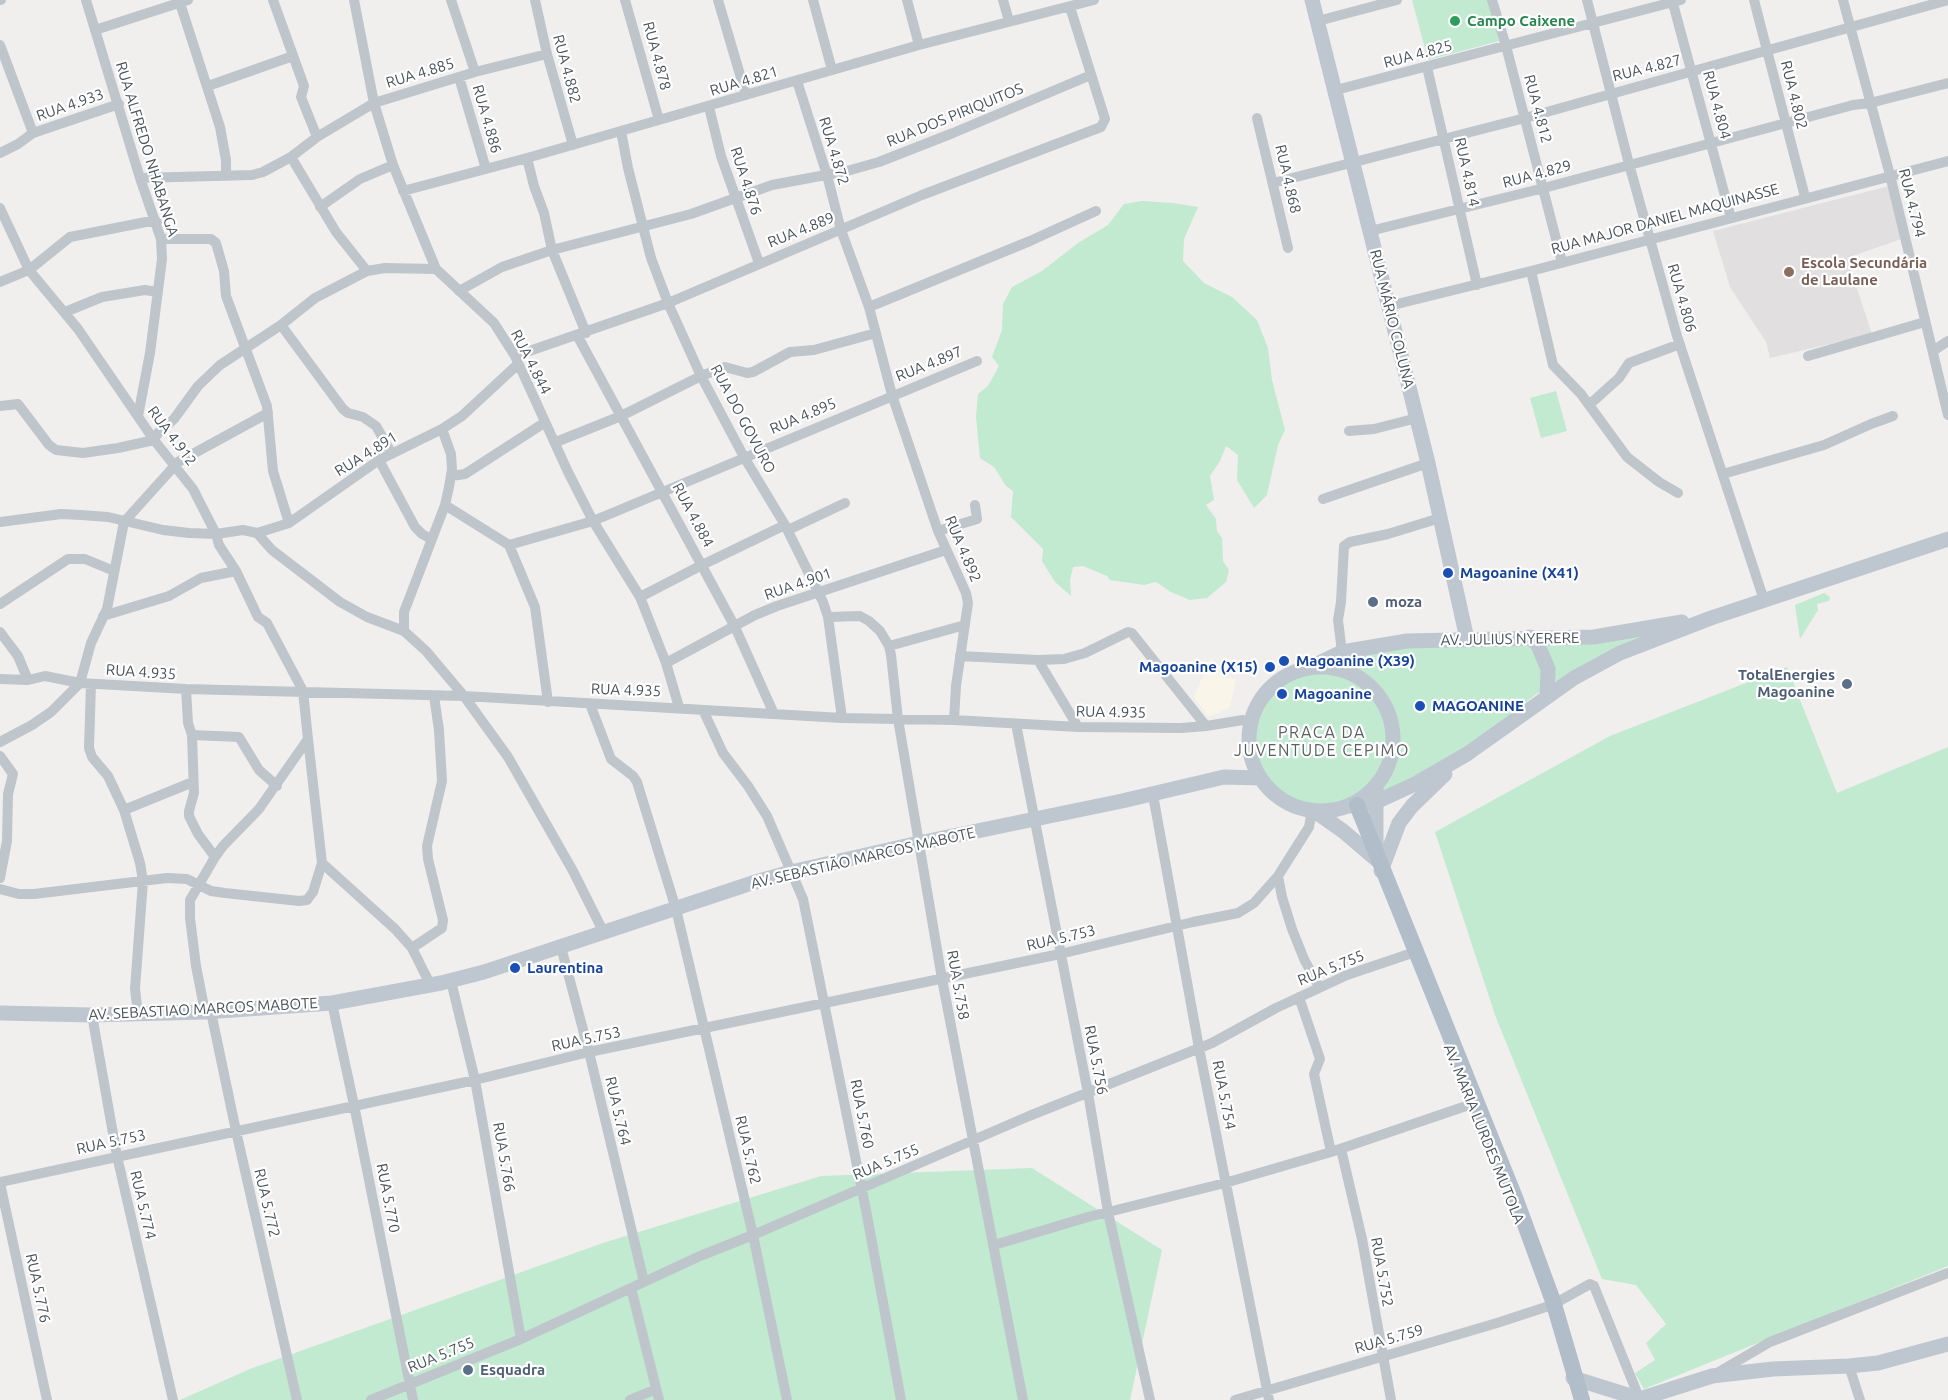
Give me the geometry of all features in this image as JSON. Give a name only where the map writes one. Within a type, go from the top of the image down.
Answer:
[{"type":"main road","name":"RUA MÁRIO COLUNA","points":[[1312,0],[1428,463],[1466,636]]},
{"type":"main road","name":"AV. JULIUS NYERERE","points":[[1376,794],[1415,784],[1472,751],[1574,678],[1620,653],[1711,618],[1948,539]]},
{"type":"main road","name":"AV. JULIUS NYERERE","points":[[1307,668],[1342,652],[1407,641],[1466,636],[1594,637],[1711,618]]},
{"type":"main road","points":[[1530,638],[1538,645],[1548,669],[1547,697]]},
{"type":"main road","points":[[1376,794],[1353,806],[1327,812],[1296,807],[1282,800],[1270,790],[1260,778],[1249,748],[1251,722],[1257,704],[1269,689],[1283,677],[1307,668],[1327,667],[1341,669],[1358,677],[1372,688],[1383,702],[1391,719],[1393,737],[1392,756],[1376,794],[1379,866]]},
{"type":"main road","name":"AV. SEBASTIÃO MARCOS MABOTE","points":[[1224,777],[1249,748]]},
{"type":"main road","points":[[1379,866],[1393,836],[1409,810],[1472,751]]},
{"type":"main road","name":"AV. SEBASTIÃO MARCOS MABOTE","points":[[510,964],[791,872],[1153,795],[1224,777],[1260,778]]},
{"type":"main road","points":[[1353,806],[1516,1200],[1553,1301],[1580,1400]]},
{"type":"main road","points":[[1314,811],[1343,831],[1379,866]]},
{"type":"main road","name":"AV. MARIA LURDES MUTOLA","points":[[1379,866],[1552,1305],[1580,1400]]},
{"type":"main road","name":"AV. SEBASTIAO MARCOS MABOTE","points":[[0,1013],[92,1016],[208,1012],[332,1003],[451,981],[510,964]]},
{"type":"main road","points":[[1573,1378],[1640,1400],[1712,1376],[1773,1369],[1849,1366],[1893,1360],[1948,1344]]},
{"type":"street","name":"RUA ALFREDO NHABANGA","points":[[86,0],[161,239],[162,259],[158,292],[150,353],[138,416]]},
{"type":"street","points":[[273,0],[304,86],[301,97],[317,137]]},
{"type":"street","name":"RUA 4.844","points":[[354,0],[374,103],[393,165],[436,269],[494,323],[516,360],[544,423],[556,442],[568,472],[593,521],[640,597],[666,663],[679,707]]},
{"type":"street","points":[[451,0],[475,72]]},
{"type":"street","name":"RUA 4.882","points":[[535,0],[547,54],[573,145]]},
{"type":"street","name":"RUA 4.878","points":[[625,0],[659,120]]},
{"type":"street","points":[[813,0],[832,70]]},
{"type":"street","points":[[907,0],[919,45]]},
{"type":"street","points":[[1003,0],[1008,21]]},
{"type":"street","name":"RUA 4.821","points":[[403,191],[709,107],[919,45],[1094,0]]},
{"type":"street","points":[[1318,21],[1396,0]]},
{"type":"street","name":"RUA 4.812","points":[[1492,0],[1562,262]]},
{"type":"street","name":"RUA 4.806","points":[[1587,0],[1649,238],[1680,344],[1764,600]]},
{"type":"street","name":"RUA 4.802","points":[[1755,0],[1805,197]]},
{"type":"street","name":"RUA 4.794","points":[[1842,0],[1890,175],[1948,415]]},
{"type":"street","name":"RUA 4.827","points":[[1274,183],[1525,118],[1948,0]]},
{"type":"street","points":[[95,30],[182,1],[223,140],[226,176]]},
{"type":"street","points":[[722,1],[746,95]]},
{"type":"street","name":"RUA 4.825","points":[[1336,90],[1676,1]]},
{"type":"street","name":"RUA 4.804","points":[[1676,1],[1731,218]]},
{"type":"street","points":[[1070,7],[1091,75]]},
{"type":"street","points":[[0,45],[2,58],[33,133]]},
{"type":"street","name":"RUA 4.885","points":[[140,178],[252,175],[263,172],[291,157],[317,137],[374,103],[475,72],[547,54]]},
{"type":"street","points":[[208,86],[292,56]]},
{"type":"street","name":"RUA 4.814","points":[[1427,67],[1477,285]]},
{"type":"street","name":"RUA 4.889","points":[[516,360],[668,303],[922,195],[1098,128],[1103,125],[1105,119],[1091,75]]},
{"type":"street","name":"RUA DOS PIRIQUITOS","points":[[459,291],[502,267],[552,250],[691,214],[772,185],[879,162],[1091,75]]},
{"type":"street","name":"RUA 4.886","points":[[459,77],[486,169]]},
{"type":"street","name":"RUA 4.872","points":[[797,81],[827,175],[841,230],[869,307]]},
{"type":"street","points":[[1786,123],[1948,83]]},
{"type":"street","name":"RUA 4.933","points":[[0,153],[33,133],[119,104]]},
{"type":"street","name":"RUA 4.876","points":[[709,107],[721,156],[759,263]]},
{"type":"street","name":"RUA 4.868","points":[[1257,118],[1288,248]]},
{"type":"street","name":"RUA 4.829","points":[[1370,231],[1544,188],[1711,141],[1786,123]]},
{"type":"street","name":"RUA DO GOVURO","points":[[621,130],[651,258],[668,303],[701,376],[744,457],[786,527],[828,617],[842,718]]},
{"type":"street","points":[[291,157],[336,232],[367,271]]},
{"type":"street","name":"RUA 4.884","points":[[527,158],[544,213],[552,250],[582,334],[621,416],[735,627],[774,714]]},
{"type":"street","name":"RUA MAJOR DANIEL MAQUINASSE","points":[[1389,306],[1531,271],[1948,160]]},
{"type":"street","points":[[320,207],[360,179],[393,165]]},
{"type":"street","points":[[869,307],[1030,241],[1096,211]]},
{"type":"street","name":"RUA 4.912","points":[[1,214],[30,270],[78,328],[154,440],[193,489],[216,534],[219,545],[236,571],[258,617],[267,622],[303,691]]},
{"type":"street","points":[[0,282],[30,270],[70,237],[146,222],[157,222]]},
{"type":"street","points":[[161,239],[214,240],[224,271],[226,296],[256,373],[268,413],[273,471],[289,523]]},
{"type":"street","points":[[0,406],[18,404],[49,445],[56,450],[83,453],[154,440],[158,433],[174,419],[198,386],[220,365],[281,325],[315,298],[367,271],[385,268],[436,269]]},
{"type":"street","points":[[1531,271],[1553,365],[1589,405],[1627,457],[1659,482],[1678,493]]},
{"type":"street","points":[[65,312],[102,297],[145,290],[158,292]]},
{"type":"street","name":"RUA 4.892","points":[[869,307],[892,395],[938,531],[966,593],[968,603],[954,720]]},
{"type":"street","points":[[1808,356],[1926,322]]},
{"type":"street","points":[[281,325],[343,409],[348,413],[363,417],[376,426],[392,454]]},
{"type":"street","points":[[556,442],[621,416],[701,376],[725,367],[747,373],[753,372],[790,352],[814,350],[876,333]]},
{"type":"street","points":[[1933,351],[1948,340]]},
{"type":"street","points":[[1589,405],[1619,378],[1629,363],[1680,344]]},
{"type":"street","name":"RUA 4.891","points":[[0,522],[61,514],[108,517],[163,530],[216,534],[243,530],[257,533],[289,523],[379,460],[442,429],[462,416],[516,360]]},
{"type":"street","name":"RUA 4.897","points":[[892,395],[976,361]]},
{"type":"street","name":"RUA 4.895","points":[[509,545],[593,521],[892,395]]},
{"type":"street","points":[[138,1014],[135,989],[143,881],[124,810],[108,776],[92,757],[89,748],[86,683],[91,643],[107,609],[124,522],[178,462],[268,413]]},
{"type":"street","points":[[1723,474],[1824,445],[1893,416]]},
{"type":"street","points":[[1349,431],[1374,429],[1417,418]]},
{"type":"street","points":[[451,476],[465,474],[544,423]]},
{"type":"street","points":[[404,631],[404,612],[430,539],[445,505],[451,476],[452,454],[442,429]]},
{"type":"street","points":[[379,460],[415,526],[430,539]]},
{"type":"street","points":[[1323,499],[1428,463]]},
{"type":"street","points":[[640,597],[702,564],[845,503]]},
{"type":"street","points":[[445,505],[509,545],[535,607],[548,702]]},
{"type":"street","points":[[938,531],[977,519],[975,506]]},
{"type":"street","points":[[1342,652],[1338,620],[1344,546],[1350,542],[1388,534],[1440,518]]},
{"type":"street","points":[[257,533],[272,550],[340,602],[367,617],[404,631],[426,651],[464,696],[508,757],[573,871],[604,933]]},
{"type":"street","name":"RUA 4.901","points":[[666,663],[770,609],[946,550]]},
{"type":"street","points":[[0,604],[68,559],[86,560],[114,571]]},
{"type":"street","points":[[104,616],[169,596],[201,578],[236,571]]},
{"type":"street","points":[[828,617],[860,616],[880,631],[889,646],[965,626]]},
{"type":"street","points":[[0,632],[18,656],[28,680]]},
{"type":"street","points":[[960,656],[1064,659],[1085,653],[1128,632],[1132,633],[1206,726]]},
{"type":"street","name":"RUA 5.758","points":[[889,646],[898,719],[942,980],[1023,1400]]},
{"type":"street","points":[[1038,660],[1078,727]]},
{"type":"street","name":"RUA 4.935","points":[[0,679],[28,680],[45,676],[86,683],[186,689],[464,696],[842,718],[954,720],[1078,727],[1206,726],[1243,720],[1251,722]]},
{"type":"street","points":[[0,742],[51,712],[86,683]]},
{"type":"street","points":[[186,689],[188,723],[192,735],[194,793],[189,816],[198,834],[215,857]]},
{"type":"street","points":[[0,890],[34,894],[167,878],[187,879],[212,891],[225,893],[304,901],[309,898],[322,863],[303,691]]},
{"type":"street","points":[[412,948],[442,928],[443,920],[427,846],[442,782],[439,730],[434,696]]},
{"type":"street","name":"RUA 5.762","points":[[590,704],[611,759],[633,776],[637,782],[676,909],[753,1235],[787,1400]]},
{"type":"street","name":"RUA 5.760","points":[[703,710],[723,753],[767,816],[803,899],[862,1188],[901,1400]]},
{"type":"street","name":"RUA 5.756","points":[[1016,724],[1088,1094],[1108,1212],[1149,1400]]},
{"type":"street","points":[[192,735],[223,735],[241,738],[259,770],[277,786]]},
{"type":"street","name":"RUA 5.772","points":[[297,1400],[196,966],[190,900],[215,857],[259,809],[308,739]]},
{"type":"street","points":[[0,758],[13,774],[8,794],[7,841],[0,878]]},
{"type":"street","points":[[124,810],[193,782]]},
{"type":"street","name":"RUA 5.754","points":[[1153,795],[1225,1183],[1268,1396]]},
{"type":"street","name":"RUA 5.753","points":[[0,1183],[475,1080],[589,1052],[942,980],[1238,913],[1261,897],[1278,876],[1309,827],[1314,811]]},
{"type":"street","points":[[322,863],[396,929],[412,948],[430,984]]},
{"type":"street","points":[[1278,876],[1292,928],[1304,959],[1319,987]]},
{"type":"street","name":"RUA 5.764","points":[[561,947],[589,1052],[644,1282]]},
{"type":"street","name":"RUA 5.755","points":[[372,1400],[521,1339],[700,1256],[1029,1116],[1228,1036],[1319,987],[1412,953]]},
{"type":"street","name":"RUA 5.766","points":[[451,981],[475,1080],[521,1339]]},
{"type":"street","name":"RUA 5.752","points":[[1299,997],[1320,1059],[1314,1074],[1362,1239],[1391,1400]]},
{"type":"street","name":"RUA 5.770","points":[[332,1003],[413,1400]]},
{"type":"street","name":"RUA 5.774","points":[[92,1016],[117,1156],[173,1400]]},
{"type":"street","points":[[994,1245],[1336,1151],[1472,1104]]},
{"type":"street","name":"RUA 5.776","points":[[0,1183],[47,1400]]},
{"type":"street","points":[[1712,1376],[1770,1342],[1948,1273]]},
{"type":"street","name":"RUA 5.759","points":[[1234,1400],[1268,1396],[1382,1357],[1552,1305],[1588,1285],[1594,1286],[1640,1400]]},
{"type":"street","points":[[630,1400],[658,1395],[631,1288]]},
{"type":"street","points":[[1849,1366],[1860,1400]]},
{"type":"shaded area","name":"Escola Secundária de Laulane","points":[[1889,186],[1904,238],[1847,258],[1872,334],[1770,358],[1766,342],[1730,287],[1713,231]]},
{"type":"shaded area","points":[[1210,659],[1223,678],[1236,679],[1230,707],[1209,717],[1194,697]]},
{"type":"green space","name":"Campo Caixene","points":[[1412,0],[1488,0],[1499,41],[1428,60]]},
{"type":"green space","points":[[1142,201],[1198,207],[1184,239],[1183,261],[1204,283],[1232,297],[1257,320],[1268,348],[1272,380],[1285,430],[1278,445],[1267,495],[1254,508],[1237,480],[1238,455],[1226,446],[1210,476],[1214,500],[1206,505],[1216,519],[1217,531],[1222,538],[1223,561],[1229,570],[1226,582],[1207,598],[1190,600],[1171,592],[1156,582],[1144,585],[1110,580],[1107,576],[1083,566],[1073,567],[1070,580],[1071,596],[1055,582],[1042,561],[1043,549],[1011,517],[1013,491],[1006,486],[994,467],[980,458],[976,417],[978,394],[988,386],[999,366],[992,357],[1002,330],[1003,304],[1012,287],[1042,271],[1078,243],[1108,225],[1124,204]]},
{"type":"green space","points":[[1556,391],[1567,431],[1541,438],[1530,398]]},
{"type":"green space","points":[[1824,593],[1830,597],[1829,601],[1817,604],[1818,610],[1800,639],[1795,605]]},
{"type":"green space","points":[[1711,618],[1615,649],[1593,659],[1535,695],[1435,768],[1349,806],[1327,811],[1312,811],[1282,800],[1260,778],[1250,755],[1251,722],[1257,704],[1269,689],[1283,677],[1360,648],[1448,645]]},
{"type":"green space","points":[[1787,667],[1837,793],[1948,747],[1948,1266],[1644,1389],[1635,1373],[1655,1360],[1646,1343],[1666,1324],[1636,1285],[1602,1279],[1495,1015],[1435,832],[1610,736]]},
{"type":"green space","points":[[1032,1168],[1162,1250],[1130,1400],[180,1400],[250,1369],[603,1243],[821,1176]]},
{"type":"place","name":"Campo Caixene","points":[[1455,21]]},
{"type":"place","name":"Escola Secundária de Laulane","points":[[1789,272]]},
{"type":"place","name":"Magoanine (X41)","points":[[1448,573]]},
{"type":"place","name":"moza","points":[[1373,602]]},
{"type":"place","name":"Magoanine (X39)","points":[[1284,661]]},
{"type":"place","name":"Magoanine (X15)","points":[[1270,667]]},
{"type":"place","name":"TotalEnergies Magoanine","points":[[1847,684]]},
{"type":"place","name":"Magoanine","points":[[1282,694]]},
{"type":"place","name":"MAGOANINE","points":[[1420,706]]},
{"type":"place","name":"Laurentina","points":[[515,968]]},
{"type":"place","name":"Esquadra","points":[[468,1370]]},
{"type":"district","name":"PRACA DA JUVENTUDE CEPIMO","points":[[1322,742]]}]
